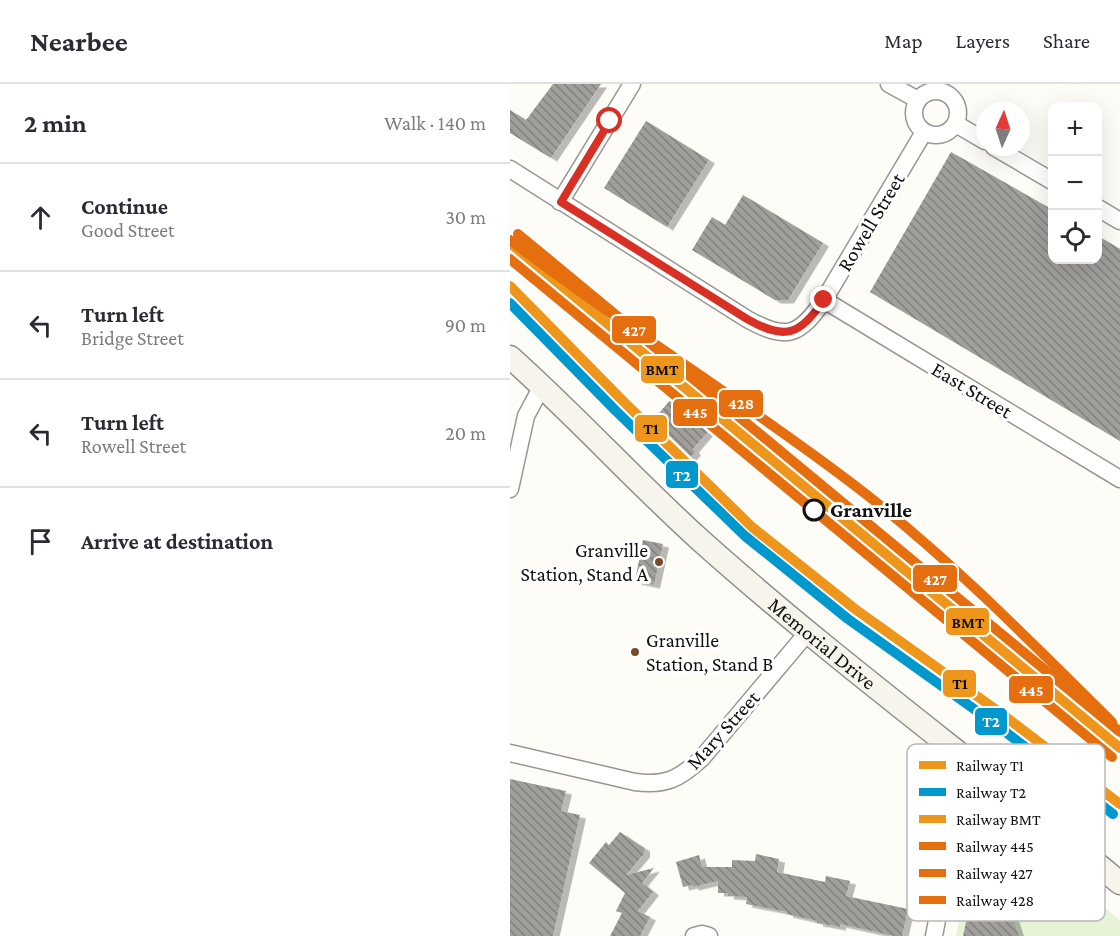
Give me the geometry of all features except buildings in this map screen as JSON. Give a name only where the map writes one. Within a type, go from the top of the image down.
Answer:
[{"type":"main road","name":"Memorial Drive","points":[[510,357],[543,386],[698,537],[808,632],[948,744]]},
{"type":"main road","name":"Memorial Drive","points":[[1105,871],[1120,883]]},
{"type":"street","points":[[510,169],[561,202],[632,84]]},
{"type":"street","points":[[888,84],[918,100]]},
{"type":"street","points":[[953,90],[959,112],[956,124],[945,134],[930,135],[924,132],[918,127],[914,114],[918,100],[929,92],[953,90]]},
{"type":"street","points":[[956,124],[976,136]]},
{"type":"street","name":"Rowell Street","points":[[561,202],[754,323],[774,332],[789,332],[801,328],[810,320],[824,300],[924,132]]},
{"type":"street","points":[[1010,156],[1048,178]]},
{"type":"street","points":[[1101,210],[1120,221]]},
{"type":"street","name":"East Street","points":[[824,300],[1120,480]]},
{"type":"street","points":[[510,489],[526,416],[543,386]]},
{"type":"street","name":"Mary Street","points":[[510,753],[635,782],[653,784],[672,780],[687,772],[702,758],[808,632]]},
{"type":"street","points":[[934,936],[937,921]]},
{"type":"street","points":[[694,936],[702,934],[709,936]]},
{"type":"green space","points":[[1105,908],[1120,920],[1120,936],[956,936],[959,921],[1105,921]]},
{"type":"rail line","name":"427","points":[[518,234],[1120,732]]},
{"type":"rail line","name":"428","points":[[510,240],[815,456],[892,515],[988,601],[1112,722]]},
{"type":"rail line","name":"BMT","points":[[510,243],[1120,748]]},
{"type":"rail line","name":"445","points":[[510,259],[1096,744]]},
{"type":"rail line","name":"T1","points":[[510,286],[752,527],[855,609],[1041,744]]},
{"type":"rail line","name":"T2","points":[[510,303],[616,411],[745,536],[848,619],[1021,744]]},
{"type":"rail line","name":"445","points":[[1105,751],[1112,757]]},
{"type":"rail line","name":"T1","points":[[1105,793],[1120,804]]},
{"type":"rail line","name":"T2","points":[[1105,808],[1113,814]]},
{"type":"place","name":"Granville","points":[[814,510]]},
{"type":"place","name":"Granville Station, Stand A","points":[[659,562]]},
{"type":"place","name":"Granville Station, Stand B","points":[[635,652]]},
{"type":"route","points":[[610,121],[561,202],[747,319],[774,332],[789,332],[801,328],[810,320],[824,300]]}]
